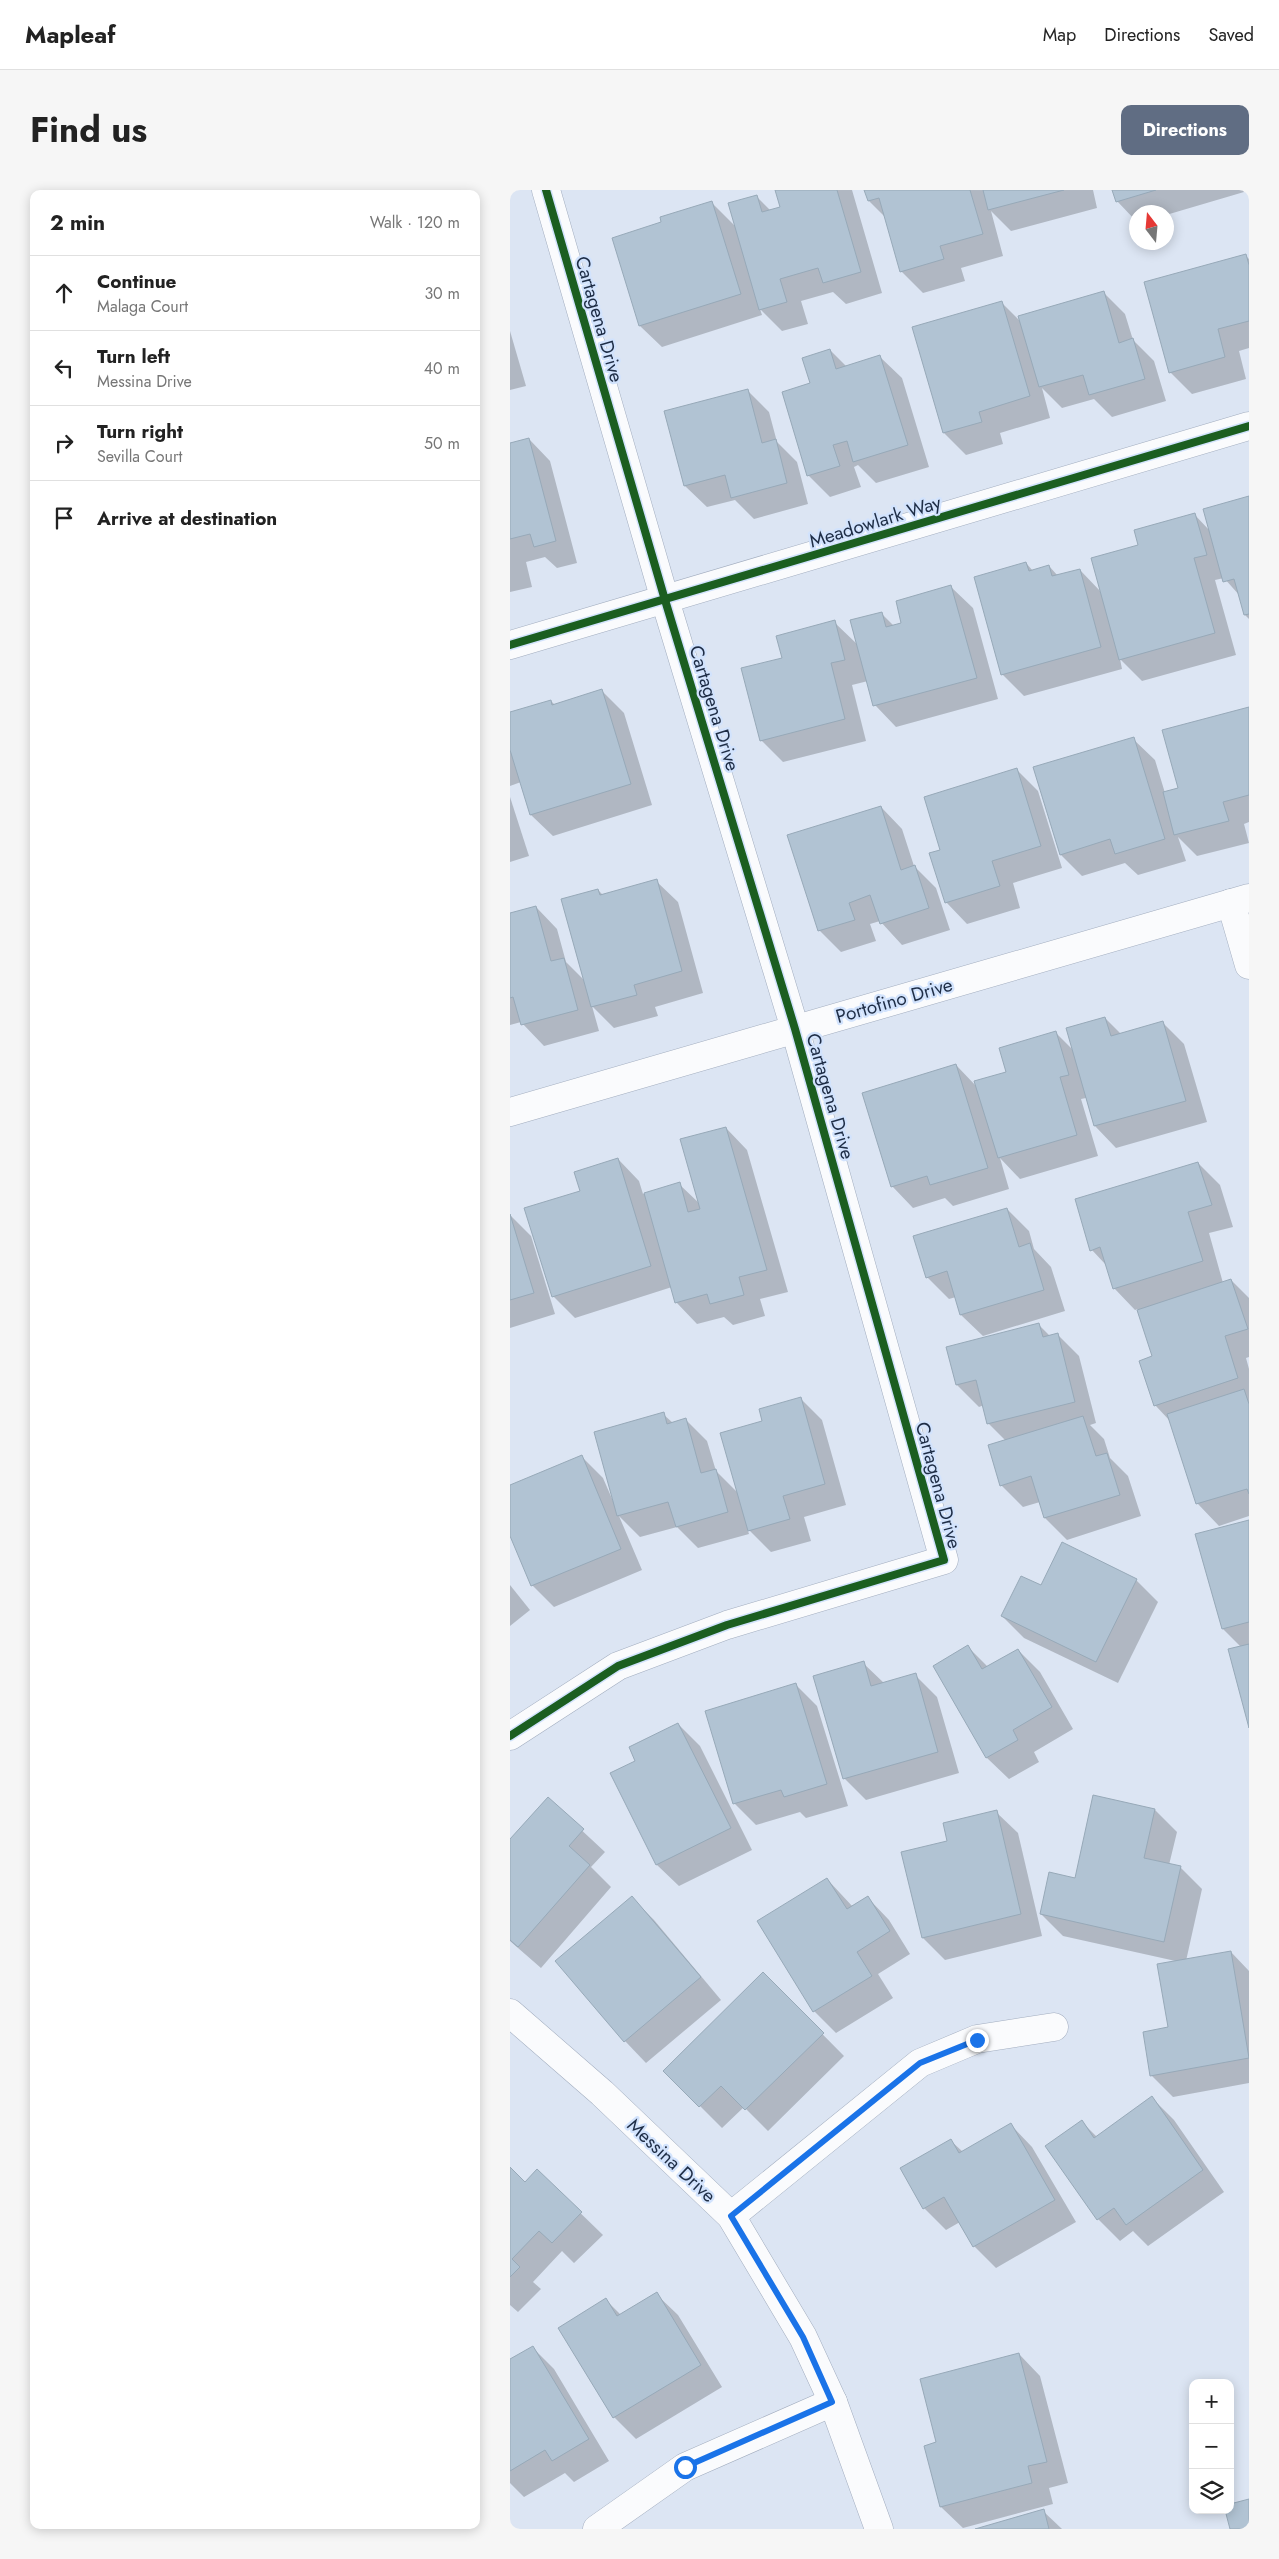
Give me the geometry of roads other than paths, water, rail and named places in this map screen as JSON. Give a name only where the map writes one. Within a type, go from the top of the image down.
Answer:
[{"type":"street","name":"Cartagena Drive","points":[[510,1736],[618,1666],[727,1625],[944,1560],[795,1029],[665,600],[546,190]]},
{"type":"street","name":"Meadowlark Way","points":[[510,645],[1249,426]]},
{"type":"street","name":"Portofino Drive","points":[[510,1112],[1240,900]]},
{"type":"street","points":[[1240,900],[1249,965]]},
{"type":"street","name":"Messina Drive","points":[[510,2013],[602,2094],[731,2216],[803,2337],[832,2402],[879,2529]]},
{"type":"street","points":[[731,2216],[920,2063],[977,2040],[1054,2027]]},
{"type":"street","points":[[597,2529],[685,2467],[832,2402]]}]
